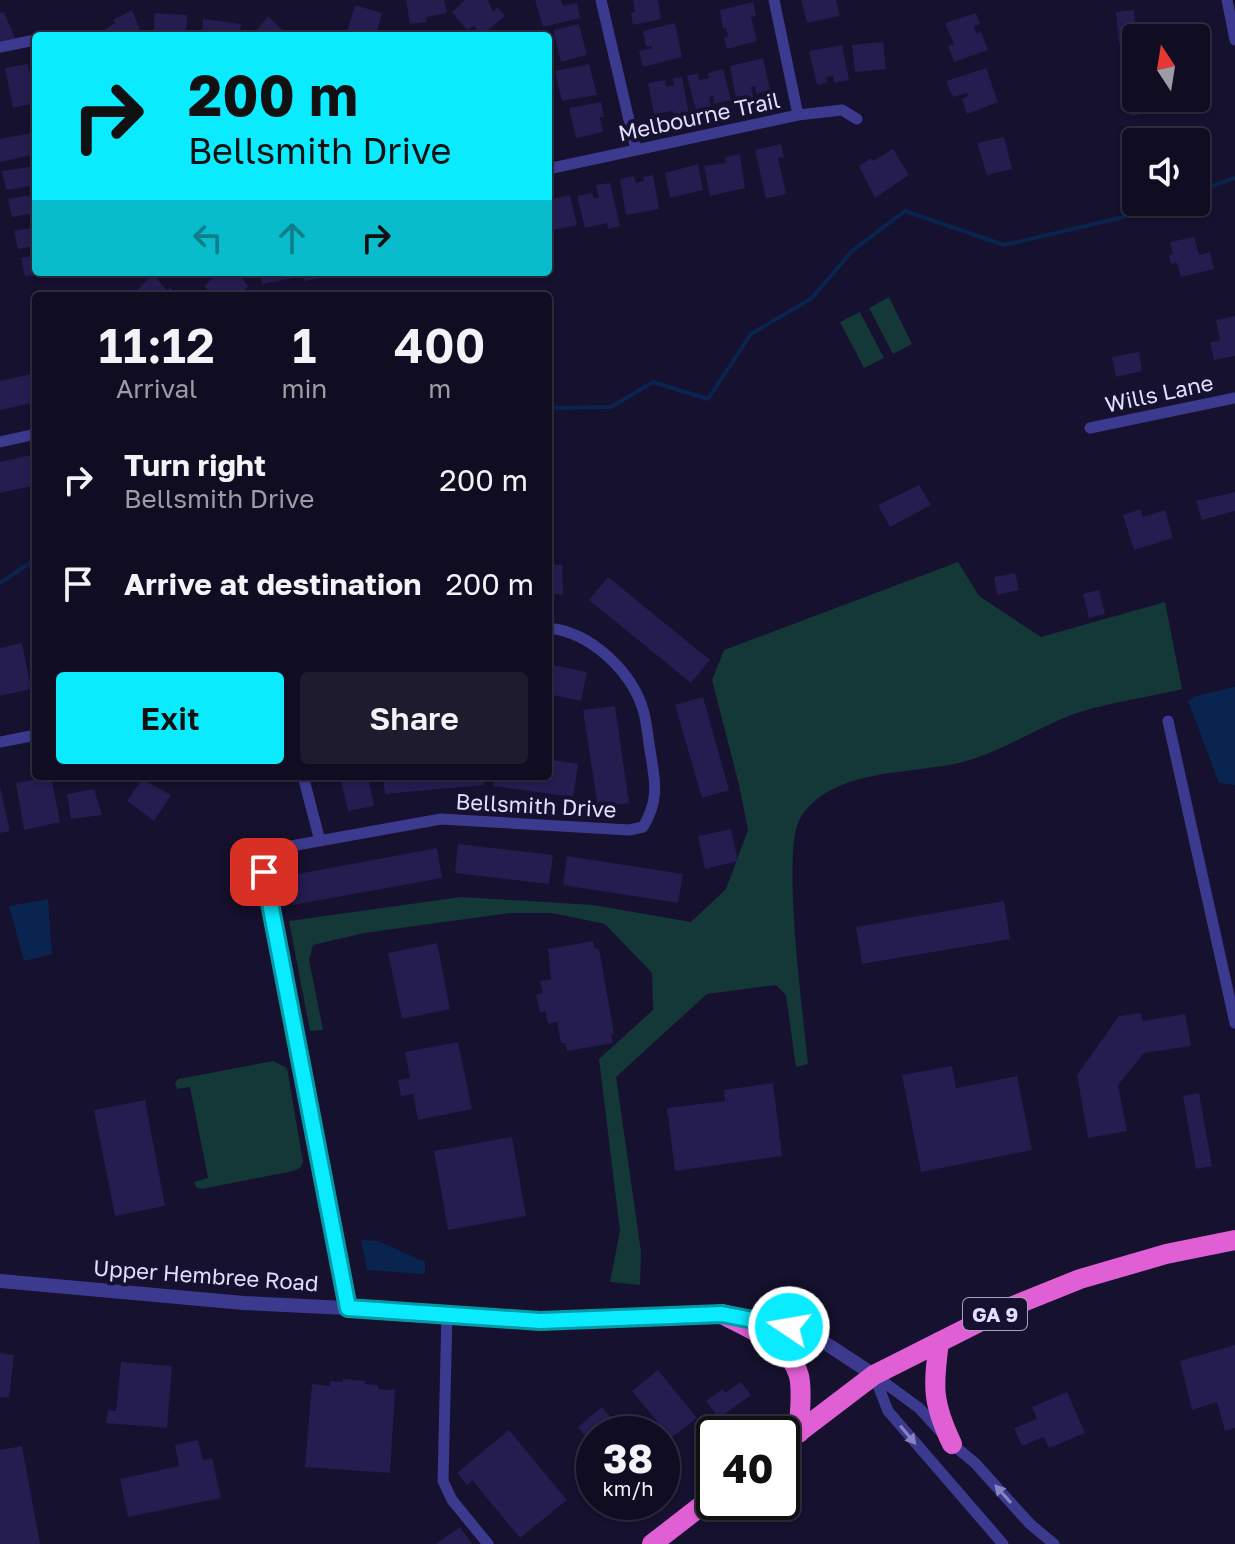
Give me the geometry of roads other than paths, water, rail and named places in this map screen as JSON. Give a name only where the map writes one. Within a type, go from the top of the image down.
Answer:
[{"type":"highway","name":"GA 9","points":[[800,1431],[874,1375],[1003,1310],[1080,1279],[1166,1254],[1235,1240]]},
{"type":"highway","points":[[722,1314],[769,1340],[792,1362],[798,1373],[800,1393],[795,1416]]},
{"type":"highway","points":[[939,1342],[934,1397],[939,1417],[952,1444]]},
{"type":"highway","points":[[652,1544],[696,1510]]},
{"type":"street","points":[[601,0],[636,150]]},
{"type":"street","points":[[774,0],[798,115]]},
{"type":"street","points":[[1227,0],[1235,40]]},
{"type":"street","points":[[0,47],[32,41]]},
{"type":"street","name":"Melbourne Trail","points":[[552,168],[798,115],[842,110],[857,119]]},
{"type":"street","name":"Wills Lane","points":[[1090,428],[1235,398]]},
{"type":"street","points":[[0,442],[32,435]]},
{"type":"street","name":"Bellsmith Drive","points":[[348,1308],[264,872],[273,853],[291,846],[441,819],[629,830],[643,827],[654,809],[656,786],[644,712],[632,684],[604,652],[562,630],[552,629]]},
{"type":"street","points":[[1168,721],[1235,1023]]},
{"type":"street","points":[[0,742],[32,736]]},
{"type":"street","points":[[304,780],[320,841]]},
{"type":"street","name":"Upper Hembree Road","points":[[0,1281],[244,1303],[540,1321],[722,1314],[789,1327],[804,1333],[849,1356],[874,1375]]},
{"type":"street","points":[[447,1313],[443,1481],[452,1500],[488,1544]]},
{"type":"street","points":[[874,1375],[919,1408],[952,1444],[975,1463],[1030,1524],[1054,1544]]},
{"type":"street","points":[[874,1375],[888,1411],[1003,1544]]},
{"type":"water","points":[[1235,687],[1235,785],[1219,783],[1188,701],[1196,696]]},
{"type":"water","points":[[48,899],[52,954],[24,961],[9,906]]},
{"type":"water","points":[[361,1240],[378,1241],[425,1262],[425,1274],[367,1270]]},
{"type":"waterway","points":[[1210,187],[1235,178]]},
{"type":"waterway","points":[[552,408],[611,407],[653,382],[708,399],[751,334],[812,298],[852,251],[905,211],[1004,245],[1128,216]]},
{"type":"waterway","points":[[0,583],[32,562]]}]
